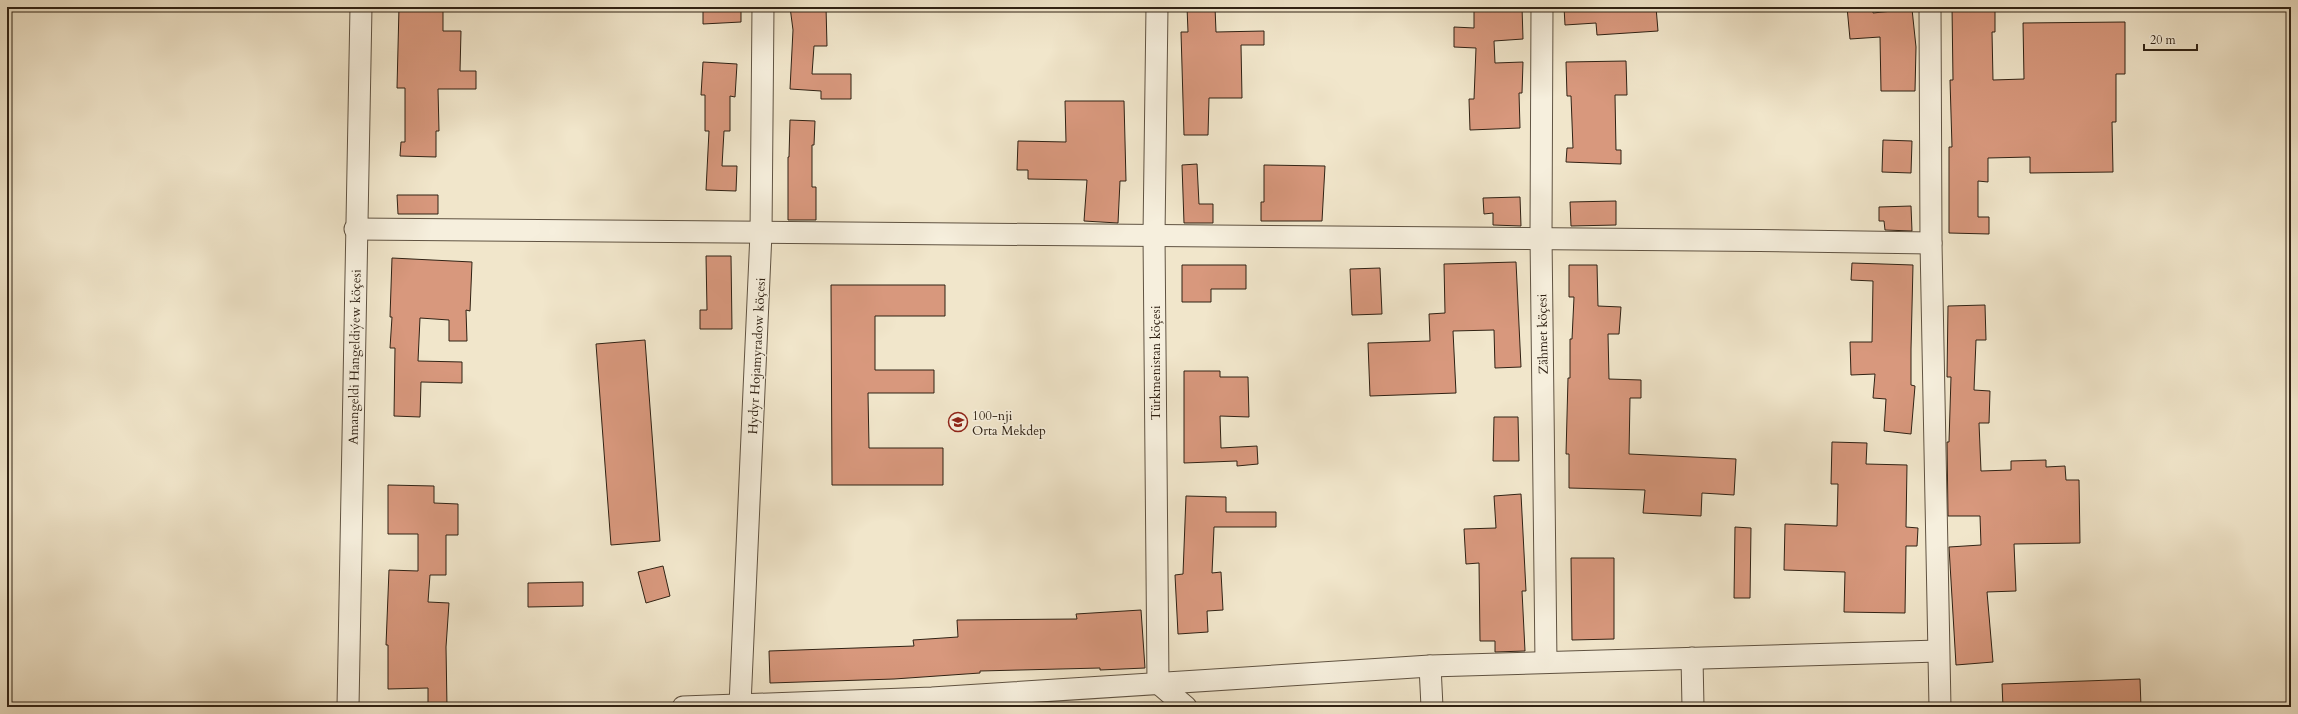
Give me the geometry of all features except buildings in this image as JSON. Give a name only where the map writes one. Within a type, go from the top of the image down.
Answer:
[{"type":"street","name":"Amangeldi Hangeldiýew köçesi","points":[[348,707],[361,7]]},
{"type":"street","name":"Hydyr Hojamyradow köçesi","points":[[740,705],[762,234],[763,7]]},
{"type":"street","name":"Türkmenistan köçesi","points":[[1157,7],[1154,235],[1158,683]]},
{"type":"street","name":"Zähmet köçesi","points":[[1542,7],[1541,236],[1546,662]]},
{"type":"street","points":[[1930,7],[1931,243],[1940,707]]},
{"type":"street","points":[[356,229],[762,234],[1541,236],[1931,243]]},
{"type":"street","points":[[683,707],[932,702],[1158,683],[1430,666],[1938,651]]},
{"type":"street","points":[[1692,658],[1693,707]]},
{"type":"street","points":[[1430,666],[1432,707]]},
{"type":"street","points":[[1158,683],[1186,707]]},
{"type":"place","name":"100-nji Orta Mekdep","points":[[958,422]]}]
